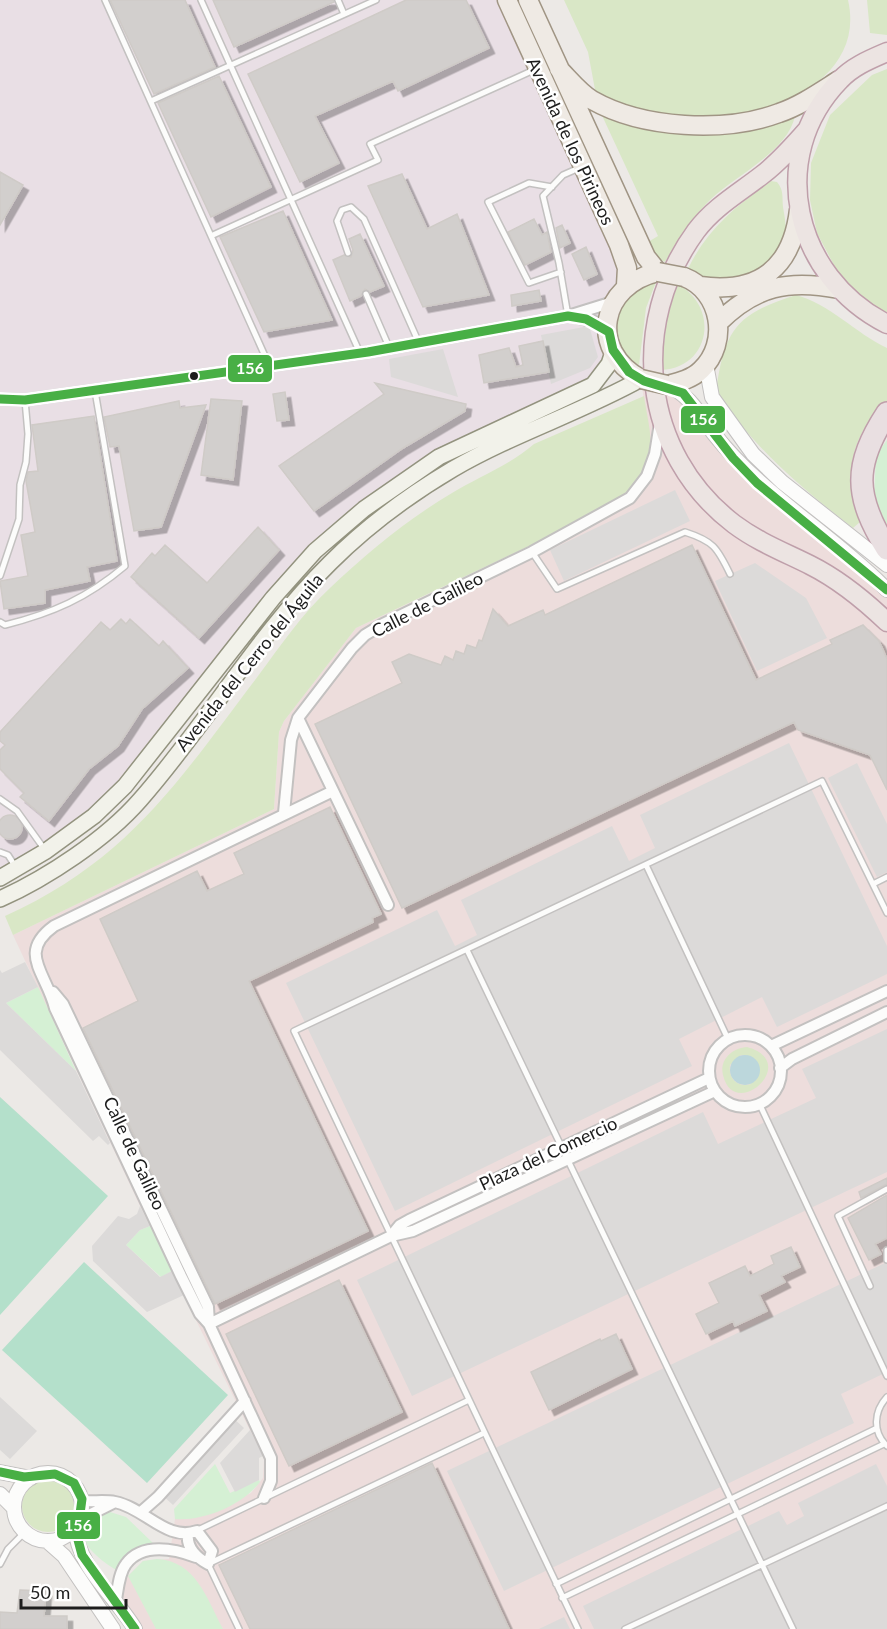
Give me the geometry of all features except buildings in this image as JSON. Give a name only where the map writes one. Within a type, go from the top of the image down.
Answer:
[{"type":"highway","points":[[887,52],[863,63],[839,80],[821,104],[807,130],[798,158],[796,184],[799,210],[807,235],[823,269],[838,289],[858,306],[887,324]]},
{"type":"highway","points":[[807,130],[780,159],[708,218],[677,264],[659,307],[654,346],[660,421],[672,449],[687,473],[706,499],[731,522],[747,534],[819,570],[871,606],[887,622]]},
{"type":"highway","points":[[887,413],[869,440],[861,470],[864,500],[872,525],[887,549]]},
{"type":"main road","name":"Avenida de los Pirineos","points":[[507,0],[622,252],[627,268],[626,285]]},
{"type":"main road","name":"Avenida de los Pirineos","points":[[528,0],[646,257],[658,272]]},
{"type":"main road","points":[[559,69],[591,99],[606,106],[652,120],[689,125],[743,123],[764,118],[796,106],[839,80]]},
{"type":"main road","points":[[700,286],[715,310],[718,323],[718,341],[706,364],[691,377],[668,385],[641,380],[625,369],[613,352],[609,332],[613,302],[626,285],[640,277],[658,272],[684,277],[700,286],[726,289],[767,275],[780,266],[792,244],[799,210]]},
{"type":"main road","points":[[718,323],[741,303],[772,288],[807,284],[838,289]]},
{"type":"main road","name":"Avenida del Cerro del Águila","points":[[0,878],[46,851],[94,816],[125,786],[244,634],[315,551],[364,509],[439,458],[593,385],[609,364],[613,352]]},
{"type":"main road","name":"Avenida del Cerro del Águila","points":[[0,899],[55,868],[106,831],[140,801],[288,608],[330,562],[377,522],[453,469],[641,380]]},
{"type":"street","points":[[0,399],[24,400],[360,353],[568,316],[613,302]]},
{"type":"street","points":[[568,316],[586,319],[609,332]]},
{"type":"street","points":[[706,364],[712,397],[753,454],[782,482],[887,565]]},
{"type":"street","points":[[668,385],[686,396],[740,466],[772,496],[861,564],[887,590]]},
{"type":"street","name":"Calle de Galileo","points":[[264,1498],[271,1481],[271,1458],[209,1324],[208,1307],[63,1004],[50,988],[34,956],[38,941],[45,933],[284,813],[291,740],[298,718],[352,648],[365,635],[532,552],[630,498],[647,477],[655,454],[660,421]]},
{"type":"street","points":[[298,718],[331,792],[388,904]]},
{"type":"street","points":[[284,813],[331,792]]},
{"type":"street","points":[[771,1046],[887,991]]},
{"type":"street","points":[[780,1068],[792,1059],[887,1012]]},
{"type":"street","points":[[751,1035],[771,1046],[780,1068],[776,1089],[759,1103],[747,1107],[735,1105],[724,1100],[715,1091],[709,1078],[712,1055],[729,1039],[751,1035]]},
{"type":"street","name":"Plaza del Comercio","points":[[391,1236],[400,1225],[408,1220],[709,1078]]},
{"type":"street","name":"Plaza del Comercio","points":[[209,1324],[391,1236],[413,1232],[715,1091]]},
{"type":"street","points":[[141,1512],[158,1497],[245,1401]]},
{"type":"street","points":[[0,1472],[31,1478],[52,1473],[63,1476],[79,1491],[82,1502],[76,1537],[82,1555],[135,1629]]},
{"type":"street","points":[[14,1508],[18,1490],[31,1478]]},
{"type":"street","points":[[0,1494],[14,1508],[19,1525],[25,1532],[47,1541],[64,1556],[113,1629]]},
{"type":"street","points":[[82,1502],[116,1502],[141,1512],[170,1531],[193,1532],[212,1551],[208,1564],[181,1551],[158,1548],[138,1555],[126,1563],[120,1578],[116,1600]]},
{"type":"street","points":[[47,1541],[58,1540],[78,1523],[116,1502]]},
{"type":"street","points":[[193,1532],[187,1542],[196,1557]]},
{"type":"lane","points":[[105,0],[213,235],[270,366]]},
{"type":"lane","points":[[201,0],[360,353]]},
{"type":"lane","points":[[338,0],[344,14]]},
{"type":"lane","points":[[151,101],[376,0]]},
{"type":"lane","points":[[213,235],[378,160],[370,144],[538,68]]},
{"type":"lane","points":[[568,316],[561,272],[543,196],[563,176],[582,166]]},
{"type":"lane","points":[[552,187],[529,183],[488,202],[529,283],[561,272]]},
{"type":"lane","points":[[348,253],[337,221],[342,210],[351,207],[364,219],[419,342]]},
{"type":"lane","points":[[366,294],[390,348]]},
{"type":"lane","points":[[0,622],[5,625],[58,610],[110,579],[125,566],[95,389]]},
{"type":"lane","points":[[0,576],[19,519],[20,485],[26,462],[28,434],[24,400]]},
{"type":"lane","points":[[532,552],[557,589],[685,532],[707,539],[719,551],[730,574]]},
{"type":"lane","points":[[578,1629],[294,1031],[822,781],[887,913]]},
{"type":"lane","points":[[0,799],[17,811],[46,851]]},
{"type":"lane","points":[[0,852],[8,855],[17,868]]},
{"type":"lane","points":[[646,865],[729,1039]]},
{"type":"lane","points":[[873,884],[887,878]]},
{"type":"lane","points":[[467,950],[793,1629]]},
{"type":"lane","points":[[759,1103],[887,1376]]},
{"type":"lane","points":[[870,1286],[838,1216],[887,1189]]},
{"type":"lane","points":[[887,1250],[887,1260]]},
{"type":"lane","points":[[562,1598],[885,1445],[877,1428],[879,1407],[887,1397]]},
{"type":"lane","points":[[193,1532],[470,1400]]},
{"type":"lane","points":[[556,1584],[877,1428]]},
{"type":"lane","points":[[238,1629],[208,1564],[484,1433]]},
{"type":"lane","points":[[625,1629],[887,1506]]},
{"type":"lane","points":[[0,1564],[8,1549],[25,1532]]},
{"type":"shaded area","points":[[0,0],[507,0],[624,259],[610,343],[593,385],[439,457],[315,551],[125,786],[0,878]]},
{"type":"shaded area","points":[[584,327],[590,329],[598,357],[590,368],[551,384],[541,335]]},
{"type":"shaded area","points":[[443,349],[458,397],[391,377],[389,359]]},
{"type":"shaded area","points":[[641,380],[667,385],[713,433],[887,590],[887,1629],[135,1629],[116,1600],[128,1576],[143,1561],[169,1559],[175,1519],[187,1519],[251,1493],[263,1478],[264,1459],[140,1206],[13,935],[274,809],[279,732],[284,721],[356,628],[529,547],[651,448]]},
{"type":"shaded area","points":[[675,490],[690,521],[564,581],[550,550]]},
{"type":"shaded area","points":[[755,563],[806,598],[827,638],[757,671],[715,581]]},
{"type":"shaded area","points":[[789,743],[887,946],[887,974],[777,1027],[762,997],[679,1039],[692,1066],[395,1211],[286,983],[437,910],[455,946],[477,935],[461,900],[612,826],[629,861],[655,848],[640,815]]},
{"type":"shaded area","points":[[857,763],[887,824],[887,872],[877,877],[828,778]]},
{"type":"shaded area","points":[[25,962],[38,987],[6,1003],[76,1071],[110,1143],[108,1145],[99,1136],[93,1141],[0,1050],[0,970],[2,973]]},
{"type":"shaded area","points":[[887,1029],[887,1172],[412,1396],[357,1280],[703,1112],[718,1144],[816,1098],[802,1069]]},
{"type":"shaded area","points":[[140,1206],[150,1226],[140,1230],[126,1245],[160,1277],[172,1271],[184,1295],[147,1312],[93,1261],[92,1246],[118,1216],[129,1219],[137,1214]]},
{"type":"shaded area","points":[[887,1262],[887,1372],[841,1394],[854,1423],[504,1591],[447,1471]]},
{"type":"shaded area","points":[[0,1397],[37,1431],[10,1459],[0,1450]]},
{"type":"shaded area","points":[[231,1416],[244,1428],[173,1505],[161,1494]]},
{"type":"shaded area","points":[[250,1430],[263,1456],[259,1458],[259,1480],[235,1492],[220,1463]]},
{"type":"shaded area","points":[[876,1464],[887,1486],[887,1629],[594,1629],[583,1606],[779,1511],[787,1525],[804,1516],[798,1503]]},
{"type":"shaded area","points":[[564,1617],[570,1629],[539,1629]]},
{"type":"green space","points":[[564,0],[848,0],[850,30],[841,56],[823,77],[800,94],[772,107],[742,115],[712,119],[685,119],[640,110],[596,95],[588,52]]},
{"type":"green space","points":[[867,0],[887,0],[887,35],[870,33]]},
{"type":"green space","points":[[887,69],[887,313],[858,296],[836,269],[817,233],[810,200],[811,163],[830,115],[872,75]]},
{"type":"green space","points":[[599,109],[649,127],[795,116],[790,129],[772,152],[721,190],[704,206],[665,262],[657,258],[648,242],[658,236]]},
{"type":"green space","points":[[771,181],[777,182],[781,188],[786,231],[783,244],[770,260],[751,273],[729,280],[709,279],[688,269],[713,230],[746,199]]},
{"type":"green space","points":[[656,282],[646,308],[639,365],[630,359],[620,343],[617,335],[619,316],[634,290]]},
{"type":"green space","points":[[677,284],[691,294],[700,306],[704,320],[704,335],[691,359],[678,367],[661,370],[668,309]]},
{"type":"green space","points":[[796,295],[820,305],[887,348],[887,401],[865,428],[853,457],[852,488],[860,522],[853,528],[761,448],[716,391],[724,352],[737,326],[760,309]]},
{"type":"green space","points":[[644,396],[650,435],[648,457],[640,475],[628,491],[613,504],[605,510],[356,628],[284,721],[279,732],[274,809],[13,935],[5,916],[48,894],[86,870],[119,843],[176,783],[203,750],[301,619],[330,588],[373,549],[436,503],[504,465],[534,444]]},
{"type":"green space","points":[[887,440],[887,525],[874,498],[876,455]]},
{"type":"green space","points":[[38,987],[76,1071],[6,1003]]},
{"type":"green space","points":[[747,1047],[762,1054],[768,1064],[766,1075],[760,1085],[750,1091],[739,1093],[729,1088],[722,1069],[728,1055]],"holes":[[[741,1055],[746,1055],[751,1084],[742,1085],[732,1078],[730,1065]]]},
{"type":"green space","points":[[0,1097],[108,1196],[0,1315]]},
{"type":"green space","points":[[150,1226],[172,1271],[161,1277],[126,1245],[140,1230]]},
{"type":"green space","points":[[84,1262],[228,1395],[147,1483],[2,1350]]},
{"type":"green space","points":[[215,1464],[230,1493],[259,1480],[260,1482],[243,1498],[222,1510],[198,1517],[175,1519],[174,1509]]},
{"type":"green space","points":[[48,1480],[58,1482],[66,1488],[72,1496],[74,1506],[72,1516],[66,1524],[58,1530],[48,1532],[38,1530],[30,1524],[24,1516],[22,1506],[24,1496],[30,1488],[38,1482]]},
{"type":"green space","points":[[110,1512],[126,1517],[154,1544],[130,1552],[117,1570],[89,1548],[82,1530],[85,1522],[94,1516]]},
{"type":"green space","points":[[157,1559],[170,1561],[191,1574],[199,1583],[223,1629],[156,1629],[128,1576],[143,1561]]},
{"type":"water","points":[[745,1055],[756,1059],[760,1070],[756,1081],[745,1085],[734,1081],[730,1070],[734,1059]]},
{"type":"transit line","name":"156","points":[[0,399],[25,400],[368,352],[568,316],[586,319],[609,332],[613,350],[629,372],[644,381],[683,393],[733,458],[757,483],[887,590]]},
{"type":"transit line","name":"156","points":[[0,1472],[24,1477],[55,1474],[74,1483],[82,1499],[77,1536],[82,1555],[135,1629]]}]
